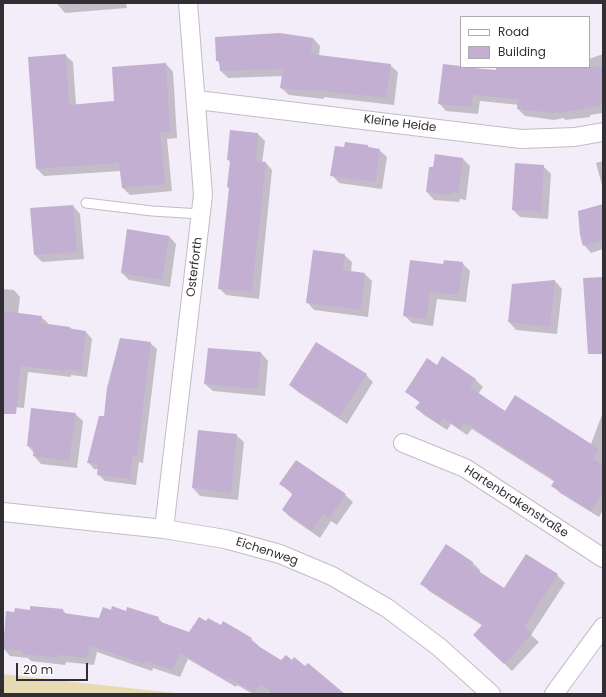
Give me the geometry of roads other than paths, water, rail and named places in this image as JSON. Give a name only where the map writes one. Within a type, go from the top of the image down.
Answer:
[{"type":"street","name":"Osterforth","points":[[164,529],[203,195],[188,3]]},
{"type":"street","name":"Kleine Heide","points":[[196,100],[521,139],[575,137],[603,132]]},
{"type":"street","name":"Hartenbrakenstraße","points":[[403,443],[465,468],[603,558]]},
{"type":"street","name":"Eichenweg","points":[[3,512],[164,529],[225,539],[280,554],[332,576],[387,608],[439,647],[491,694]]},
{"type":"street","points":[[554,694],[603,627]]},
{"type":"lane","points":[[86,203],[152,211],[201,214]]}]
